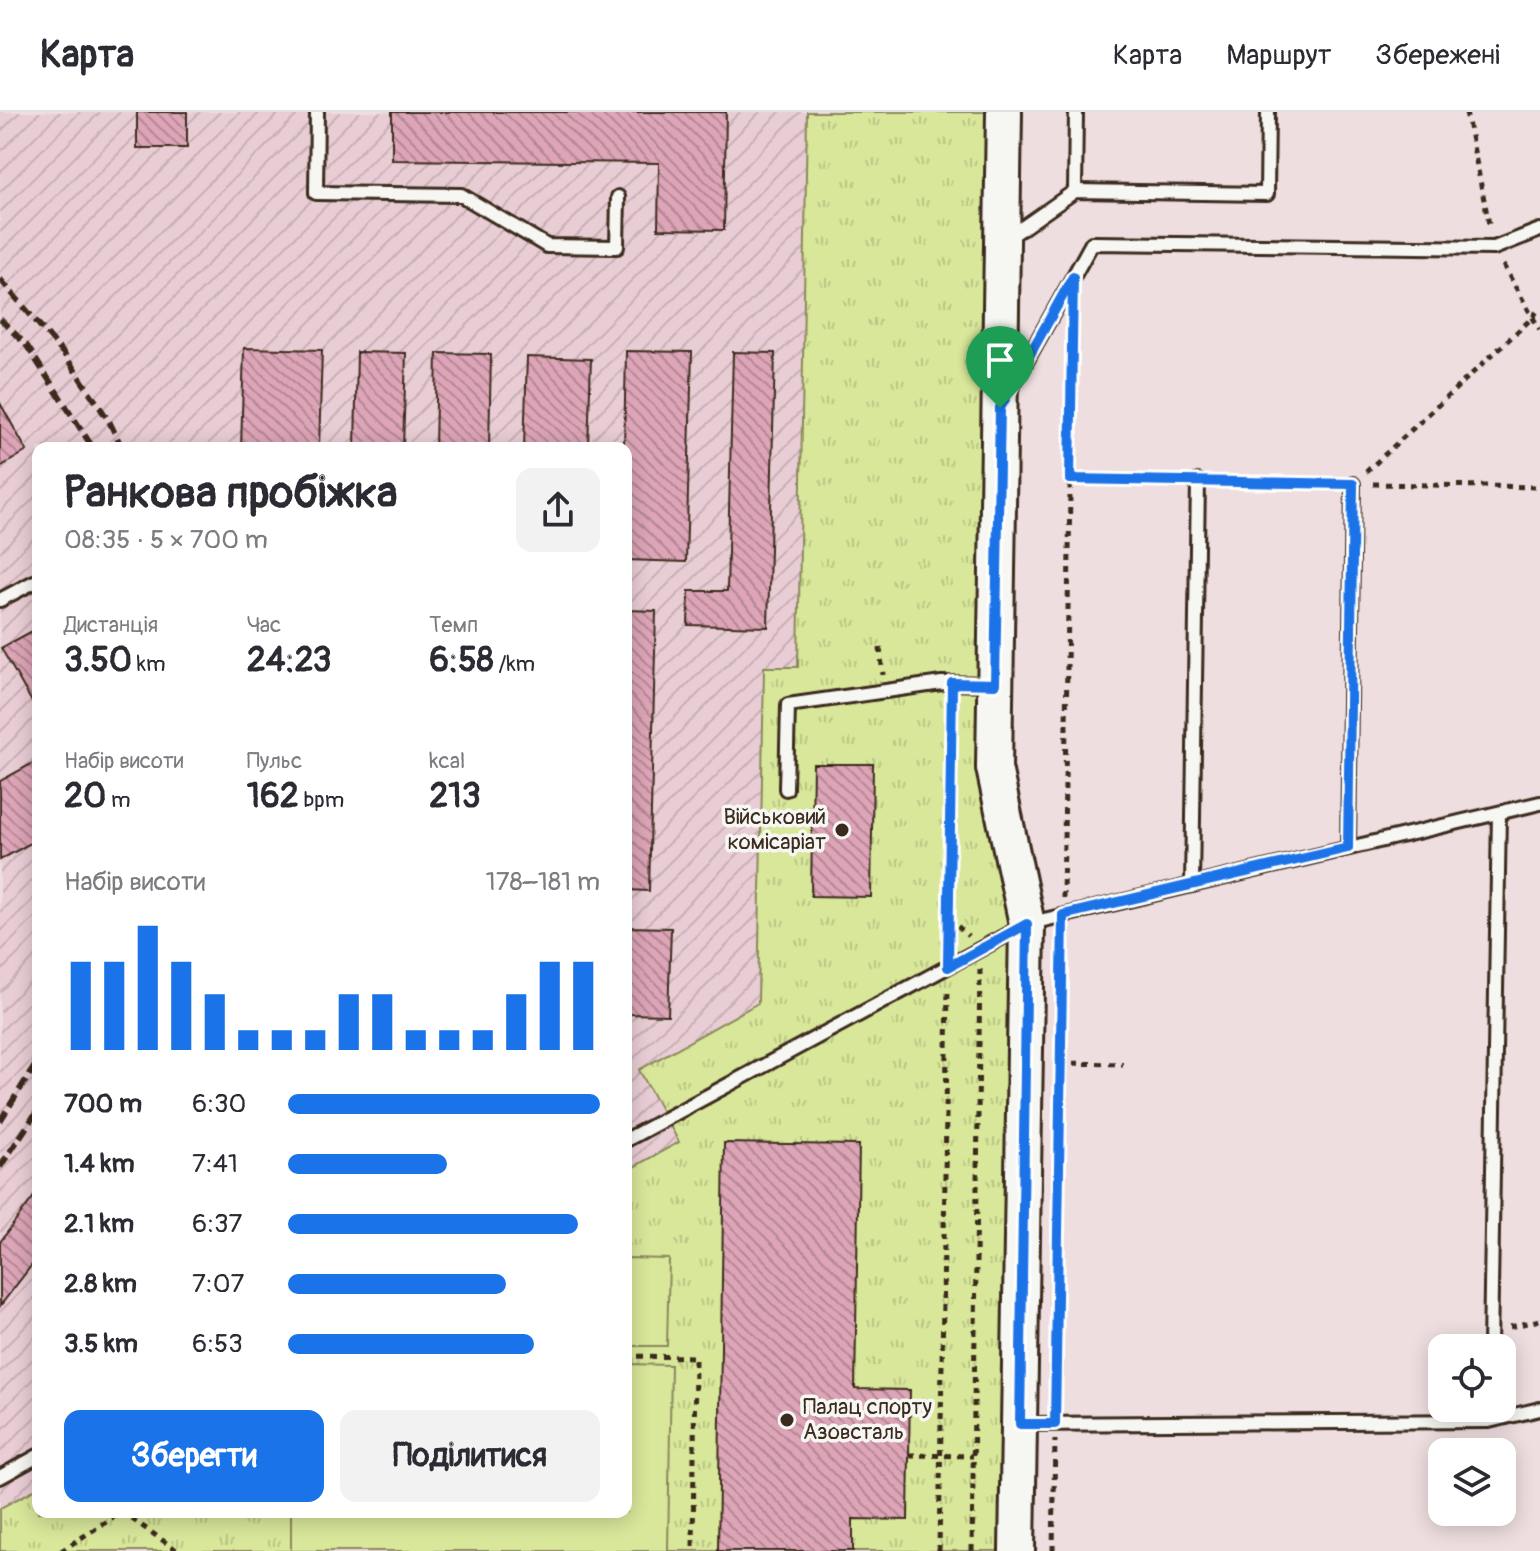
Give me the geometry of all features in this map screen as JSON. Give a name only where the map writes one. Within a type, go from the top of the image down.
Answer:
[{"type":"street","points":[[1004,112],[994,768],[1027,924],[1017,1551]]},
{"type":"lane","points":[[317,112],[316,193],[461,195],[547,246],[617,247],[618,197]]},
{"type":"lane","points":[[1075,191],[1076,112]]},
{"type":"lane","points":[[1002,242],[1075,191],[1267,194],[1268,112]]},
{"type":"lane","points":[[1000,408],[1092,243],[1494,248],[1540,230]]},
{"type":"lane","points":[[1192,885],[1198,481]]},
{"type":"lane","points":[[1348,848],[1353,484]]},
{"type":"lane","points":[[0,600],[32,583]]},
{"type":"lane","points":[[786,789],[788,705],[952,683],[995,684]]},
{"type":"lane","points":[[632,1137],[1027,924],[1540,803]]},
{"type":"lane","points":[[1491,1332],[1499,813]]},
{"type":"lane","points":[[1516,1411],[1540,1409]]},
{"type":"lane","points":[[1020,1424],[1428,1415]]},
{"type":"lane","points":[[0,1477],[32,1459]]},
{"type":"path","points":[[1466,112],[1494,248],[1540,330]]},
{"type":"path","points":[[1053,1551],[1073,277]]},
{"type":"path","points":[[1353,484],[1533,317],[1540,307]]},
{"type":"path","points":[[1070,479],[1540,487]]},
{"type":"path","points":[[939,1551],[952,683]]},
{"type":"path","points":[[972,1551],[981,949]]},
{"type":"path","points":[[1061,1063],[1123,1064]]},
{"type":"path","points":[[1491,1332],[1540,1320]]},
{"type":"path","points":[[632,1356],[695,1357],[693,1551]]},
{"type":"path","points":[[909,1455],[973,1456]]},
{"type":"path","points":[[61,1551],[113,1518]]},
{"type":"path","points":[[131,1518],[178,1551]]},
{"type":"shaded area","points":[[0,112],[807,112],[798,667],[764,667],[758,1003],[639,1070],[679,1143],[632,1168],[632,442],[32,442],[32,1491],[0,1508]]},
{"type":"green space","points":[[807,112],[991,112],[1014,934],[1005,1551],[0,1551],[0,1508],[32,1491],[32,1518],[632,1518],[632,1168],[679,1142],[639,1070],[758,1003],[764,667],[798,667]]},
{"type":"green space","points":[[632,1258],[669,1259],[667,1346],[632,1346]]},
{"type":"green space","points":[[632,1364],[671,1365],[668,1551],[291,1551],[291,1518],[632,1518]]},
{"type":"building","points":[[137,112],[187,112],[187,148],[137,148]]},
{"type":"building","points":[[392,112],[726,112],[724,230],[658,229],[659,163],[392,160]]},
{"type":"building","points":[[244,348],[322,350],[319,442],[241,442]]},
{"type":"building","points":[[626,351],[692,352],[686,562],[632,560],[632,442],[624,442]]},
{"type":"building","points":[[357,352],[406,353],[403,442],[355,442]]},
{"type":"building","points":[[733,352],[775,353],[768,627],[688,625],[689,591],[727,591]]},
{"type":"building","points":[[437,353],[491,354],[489,442],[435,442]]},
{"type":"building","points":[[527,357],[591,359],[588,442],[524,442]]},
{"type":"building","points":[[0,403],[27,451],[0,467]]},
{"type":"building","points":[[632,610],[656,611],[649,891],[632,890]]},
{"type":"building","points":[[32,631],[32,702],[1,648]]},
{"type":"building","points":[[32,764],[32,842],[0,860],[0,781]]},
{"type":"building","points":[[813,764],[873,764],[871,897],[811,896]]},
{"type":"building","points":[[632,927],[671,928],[668,1015],[632,1014]]},
{"type":"building","points":[[724,1143],[859,1145],[855,1389],[910,1390],[908,1520],[853,1519],[853,1551],[718,1551]]},
{"type":"building","points":[[32,1199],[32,1265],[0,1306],[0,1242]]},
{"type":"railway","points":[[0,279],[64,354],[109,421],[119,442]]},
{"type":"railway","points":[[0,319],[27,346],[89,442]]},
{"type":"railway","points":[[0,1121],[32,1070]]},
{"type":"railway","points":[[0,1167],[32,1119]]},
{"type":"place","name":"Військовий комісаріат","points":[[842,830]]},
{"type":"place","name":"Палац спорту Азовсталь","points":[[787,1420]]},
{"type":"route","points":[[1073,277],[1070,479],[1353,484],[1348,848],[1063,915],[1055,1424],[1020,1424],[1027,924],[948,967],[952,683],[995,684],[1000,408],[1073,277]]}]
